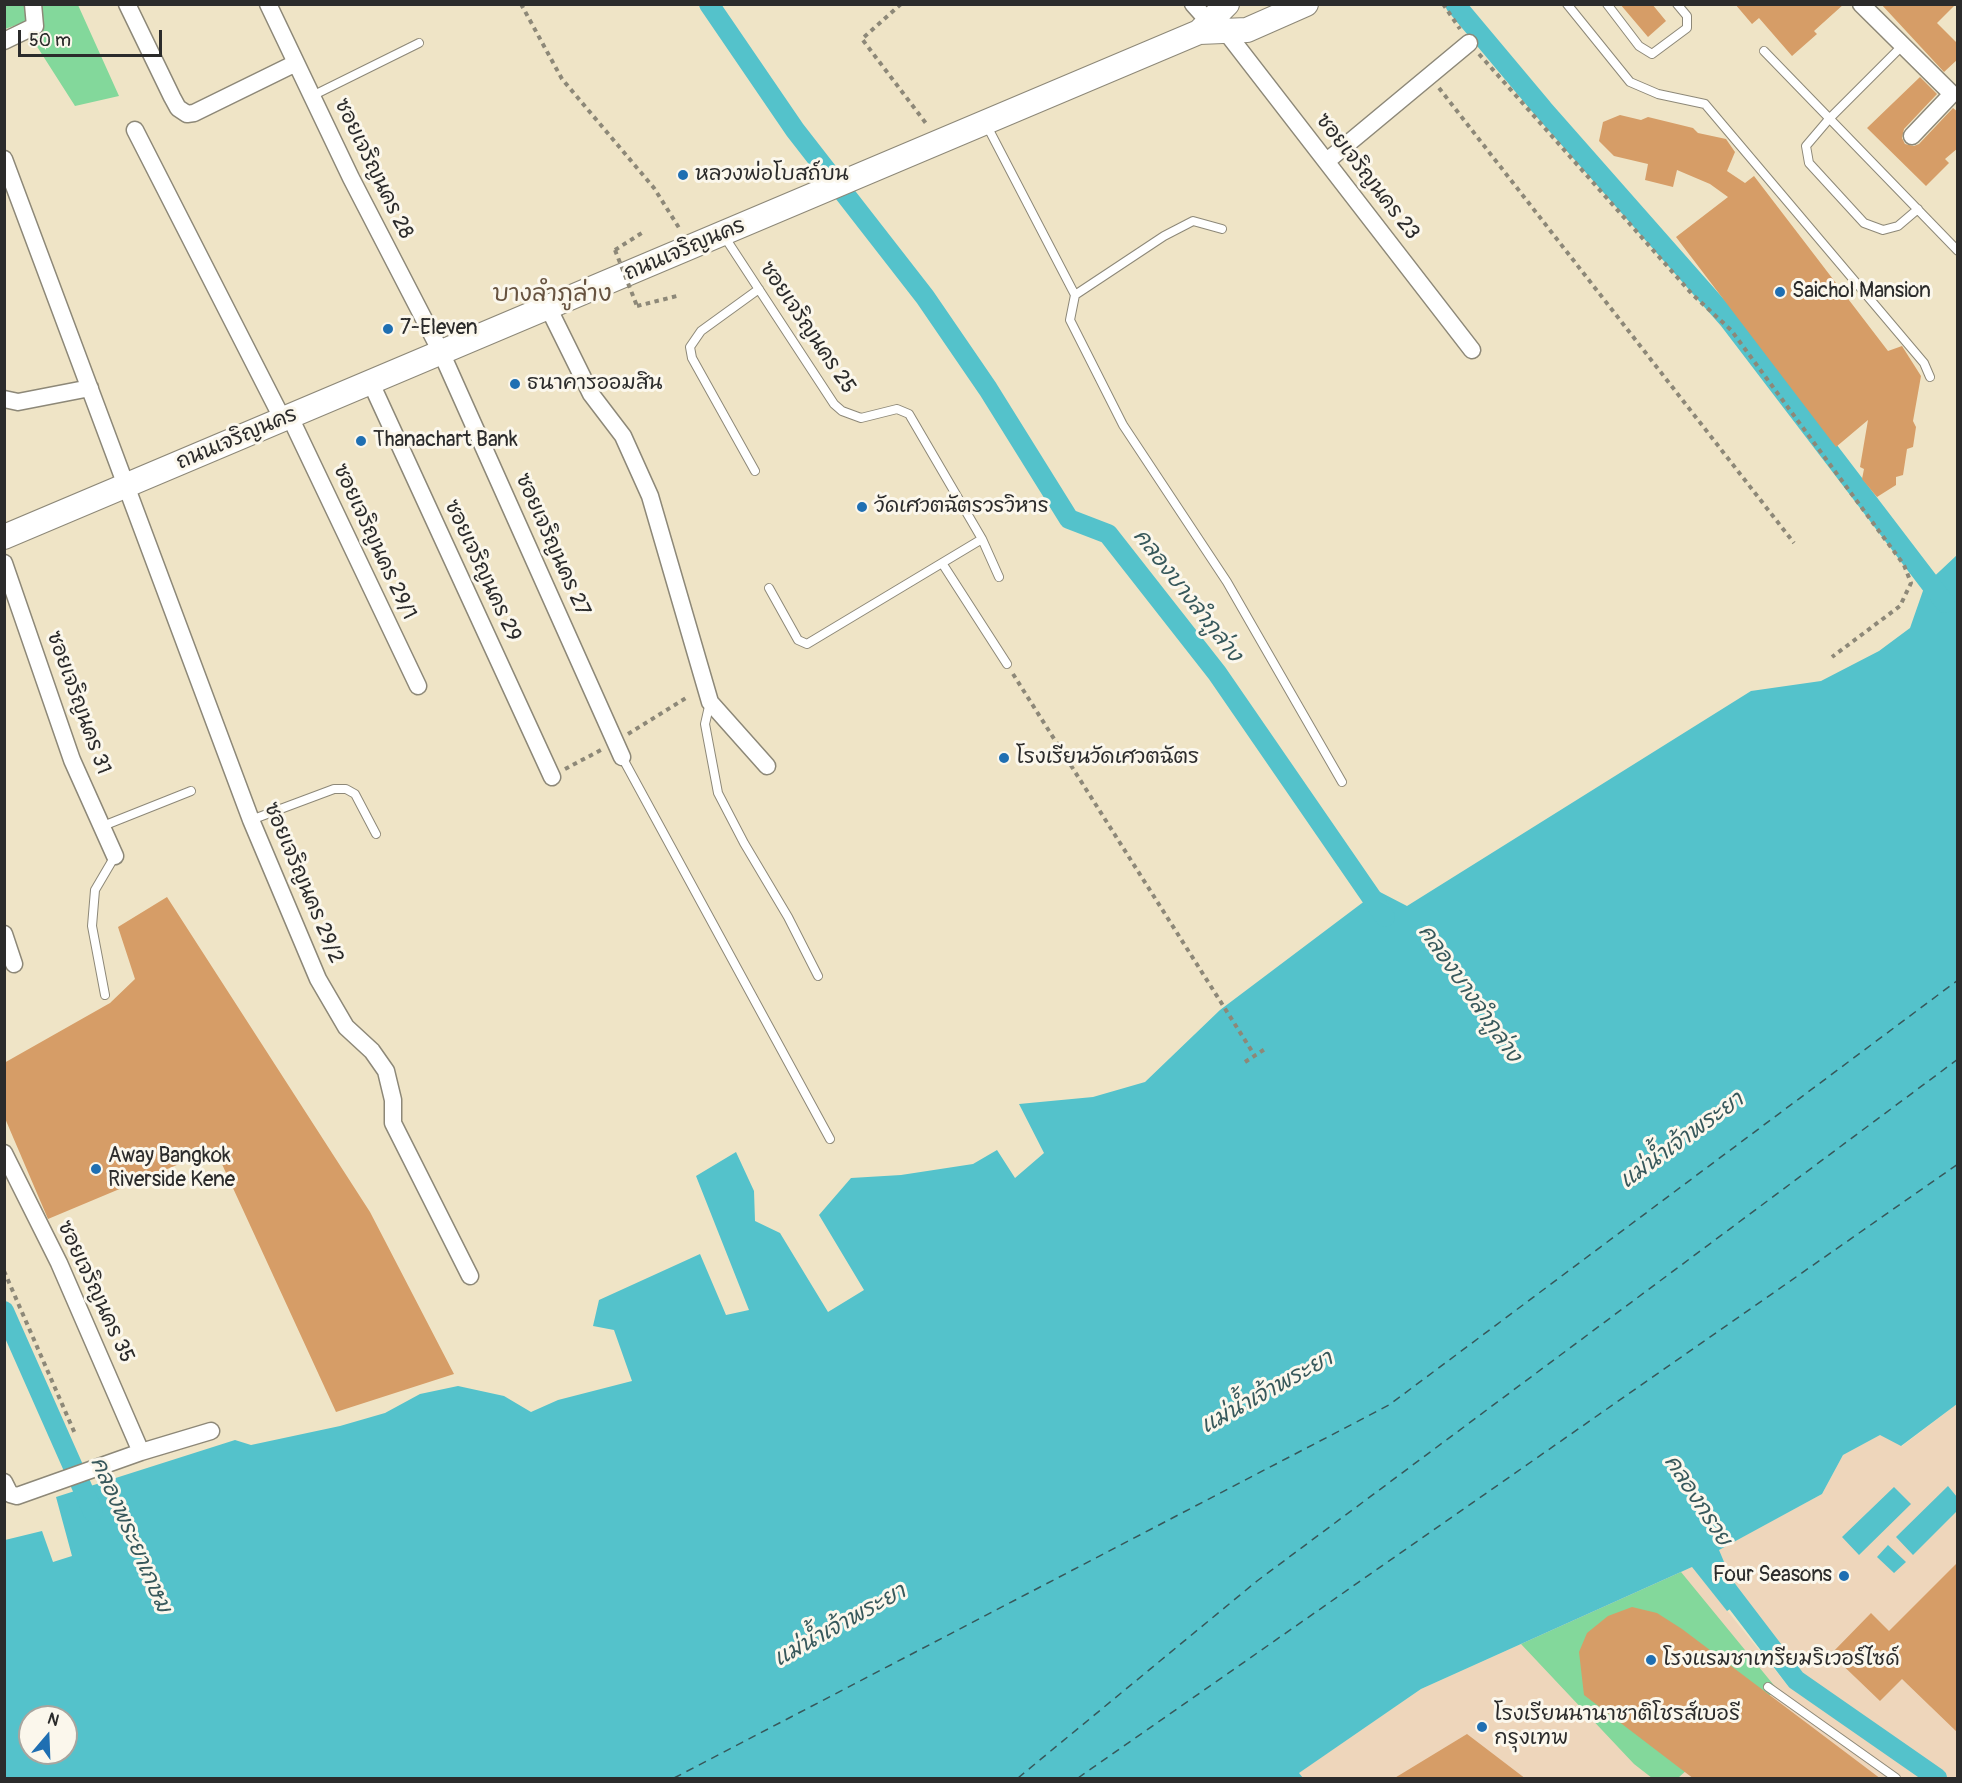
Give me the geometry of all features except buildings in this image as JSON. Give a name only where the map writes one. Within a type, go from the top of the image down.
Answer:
[{"type":"main road","name":"ถนนเจริญนคร","points":[[4,537],[985,123],[1207,23],[1227,4]]},
{"type":"main road","name":"ถนนเจริญนคร","points":[[1207,23],[1247,30],[1306,4]]},
{"type":"street","points":[[4,41],[35,26],[33,4]]},
{"type":"street","points":[[127,4],[178,108],[188,114],[296,63]]},
{"type":"street","name":"ซอยเจริญนคร 28","points":[[268,4],[351,178],[441,352]]},
{"type":"street","points":[[1861,4],[1955,97],[1912,136]]},
{"type":"street","name":"ซอยเจริญนคร 23","points":[[1207,23],[1327,161],[1472,350]]},
{"type":"street","points":[[1327,161],[1469,43]]},
{"type":"street","name":"ซอยเจริญนคร 29/1","points":[[135,130],[287,419],[418,686]]},
{"type":"street","name":"ซอยเจริญนคร 29/2","points":[[4,159],[251,820],[318,979],[346,1027],[372,1052],[386,1071],[393,1100],[393,1123],[470,1276]]},
{"type":"street","points":[[548,307],[591,394],[623,436],[650,496],[710,702],[767,766]]},
{"type":"street","name":"ซอยเจริญนคร 27","points":[[441,352],[621,756]]},
{"type":"street","name":"ซอยเจริญนคร 29","points":[[371,383],[552,777]]},
{"type":"street","points":[[4,399],[18,402],[90,388]]},
{"type":"street","name":"ซอยเจริญนคร 31","points":[[4,563],[72,760],[115,856]]},
{"type":"street","points":[[4,934],[14,964]]},
{"type":"street","name":"ซอยเจริญนคร 35","points":[[4,1153],[58,1263],[141,1452]]},
{"type":"street","points":[[8,1488],[17,1496],[141,1452],[211,1431]]},
{"type":"lane","points":[[1567,4],[1630,82],[1658,94],[1705,104],[1923,363],[1930,376]]},
{"type":"lane","points":[[1607,4],[1639,46],[1652,54],[1687,28],[1687,16],[1677,4]]},
{"type":"lane","points":[[312,96],[419,42]]},
{"type":"lane","points":[[1902,46],[1828,119],[1806,146],[1809,163],[1864,223],[1883,230],[1898,226],[1918,209]]},
{"type":"lane","points":[[1764,51],[1958,251]]},
{"type":"lane","points":[[985,123],[1075,296],[1070,320],[1123,426],[1227,582],[1342,782]]},
{"type":"lane","points":[[1075,296],[1164,236],[1193,221],[1222,229]]},
{"type":"lane","name":"ซอยเจริญนคร 25","points":[[723,234],[834,404],[842,411],[861,418],[897,409],[909,414],[982,539],[999,577]]},
{"type":"lane","points":[[756,471],[692,358],[690,347],[701,331],[759,289]]},
{"type":"lane","points":[[770,588],[798,640],[807,644],[982,539]]},
{"type":"lane","points":[[942,563],[1006,664]]},
{"type":"lane","points":[[710,702],[705,724],[718,793],[744,843],[788,917],[818,976]]},
{"type":"lane","points":[[621,756],[830,1139]]},
{"type":"lane","points":[[251,820],[334,789],[346,789],[355,794],[376,834]]},
{"type":"lane","points":[[103,826],[191,791]]},
{"type":"lane","points":[[105,996],[92,926],[95,890],[115,856]]},
{"type":"lane","points":[[1768,1687],[1896,1779]]},
{"type":"path","points":[[521,4],[562,79],[654,188],[691,247]]},
{"type":"path","points":[[901,4],[862,39],[940,142]]},
{"type":"path","points":[[1443,4],[1469,43],[1692,294],[1731,330],[1904,565],[1911,583],[1900,606],[1832,657]]},
{"type":"path","points":[[1429,76],[1794,543]]},
{"type":"path","points":[[645,231],[615,250],[637,306],[677,296]]},
{"type":"path","points":[[1006,664],[1255,1056]]},
{"type":"path","points":[[1245,1062],[1265,1049]]},
{"type":"path","points":[[4,1272],[76,1436]]},
{"type":"shaded area","name":"Four Seasons","points":[[1957,1404],[1957,1778],[1942,1778],[1798,1678],[1741,1602],[1718,1550],[1822,1494],[1843,1455],[1881,1434],[1902,1446]]},
{"type":"shaded area","name":"โรงแรมชาเทรียมริเวอร์ไซด์","points":[[1692,1567],[1788,1686],[1921,1778],[1291,1778],[1421,1689]]},
{"type":"green space","points":[[5,5],[78,5],[119,96],[75,106],[22,23],[5,29]]},
{"type":"green space","name":"โรงแรมชาเทรียมริเวอร์ไซด์","points":[[1681,1572],[1777,1689],[1678,1778],[1652,1778],[1634,1764],[1521,1644]]},
{"type":"water","name":"แม่น้ำเจ้าพระยา","points":[[1957,555],[1957,1404],[1901,1446],[1880,1435],[1843,1455],[1822,1494],[1719,1550],[1741,1602],[1727,1611],[1692,1567],[1421,1689],[1299,1773],[1303,1778],[5,1778],[5,1540],[42,1531],[53,1562],[72,1556],[56,1497],[235,1440],[251,1445],[340,1426],[385,1413],[420,1394],[458,1386],[504,1396],[531,1412],[558,1400],[632,1381],[614,1330],[593,1326],[599,1300],[700,1254],[726,1315],[749,1310],[696,1176],[736,1152],[754,1191],[755,1221],[780,1233],[828,1312],[864,1290],[819,1215],[851,1178],[901,1175],[973,1164],[997,1150],[1015,1178],[1044,1153],[1019,1104],[1093,1097],[1145,1082],[1220,1010],[1378,891],[1407,906],[1751,691],[1821,681],[1879,651],[1910,628],[1925,585]]},
{"type":"water","points":[[1948,1486],[1957,1497],[1957,1511],[1913,1555],[1896,1537]]},
{"type":"water","points":[[1894,1487],[1911,1504],[1859,1555],[1842,1537]]},
{"type":"water","points":[[1888,1545],[1906,1562],[1894,1573],[1877,1557]]},
{"type":"waterway","name":"คลองบางลำภูล่าง","points":[[709,4],[795,130],[925,297],[988,389],[1069,519],[1108,534],[1217,673],[1385,917]]},
{"type":"waterway","points":[[1455,4],[1543,109],[1729,320],[1945,603]]},
{"type":"waterway","name":"คลองพระยาเกษม","points":[[4,1311],[93,1512]]},
{"type":"waterway","name":"คลองกรวย","points":[[1722,1583],[1796,1680],[1937,1778]]},
{"type":"ferry route","points":[[674,1778],[1389,1405],[1958,980]]},
{"type":"ferry route","points":[[1018,1778],[1257,1581],[1958,1059]]},
{"type":"ferry route","points":[[1078,1778],[1958,1164]]},
{"type":"place","name":"หลวงพ่อโบสถ์บน","points":[[683,175]]},
{"type":"place","name":"Saichol Mansion","points":[[1780,292]]},
{"type":"place","name":"7-Eleven","points":[[388,329]]},
{"type":"place","name":"ธนาคารออมสิน","points":[[515,384]]},
{"type":"place","name":"Thanachart Bank","points":[[361,441]]},
{"type":"place","name":"วัดเศวตฉัตรวรวิหาร","points":[[862,507]]},
{"type":"place","name":"โรงเรียนวัดเศวตฉัตร","points":[[1004,758]]},
{"type":"place","name":"Away Bangkok Riverside Kene","points":[[96,1169]]},
{"type":"place","name":"Four Seasons","points":[[1844,1576]]},
{"type":"place","name":"โรงแรมชาเทรียมริเวอร์ไซด์","points":[[1651,1660]]},
{"type":"place","name":"โรงเรียนนานาชาติโชรส์เบอรี กรุงเทพ","points":[[1482,1727]]},
{"type":"district","name":"บางลำภูล่าง","points":[[552,295]]}]
